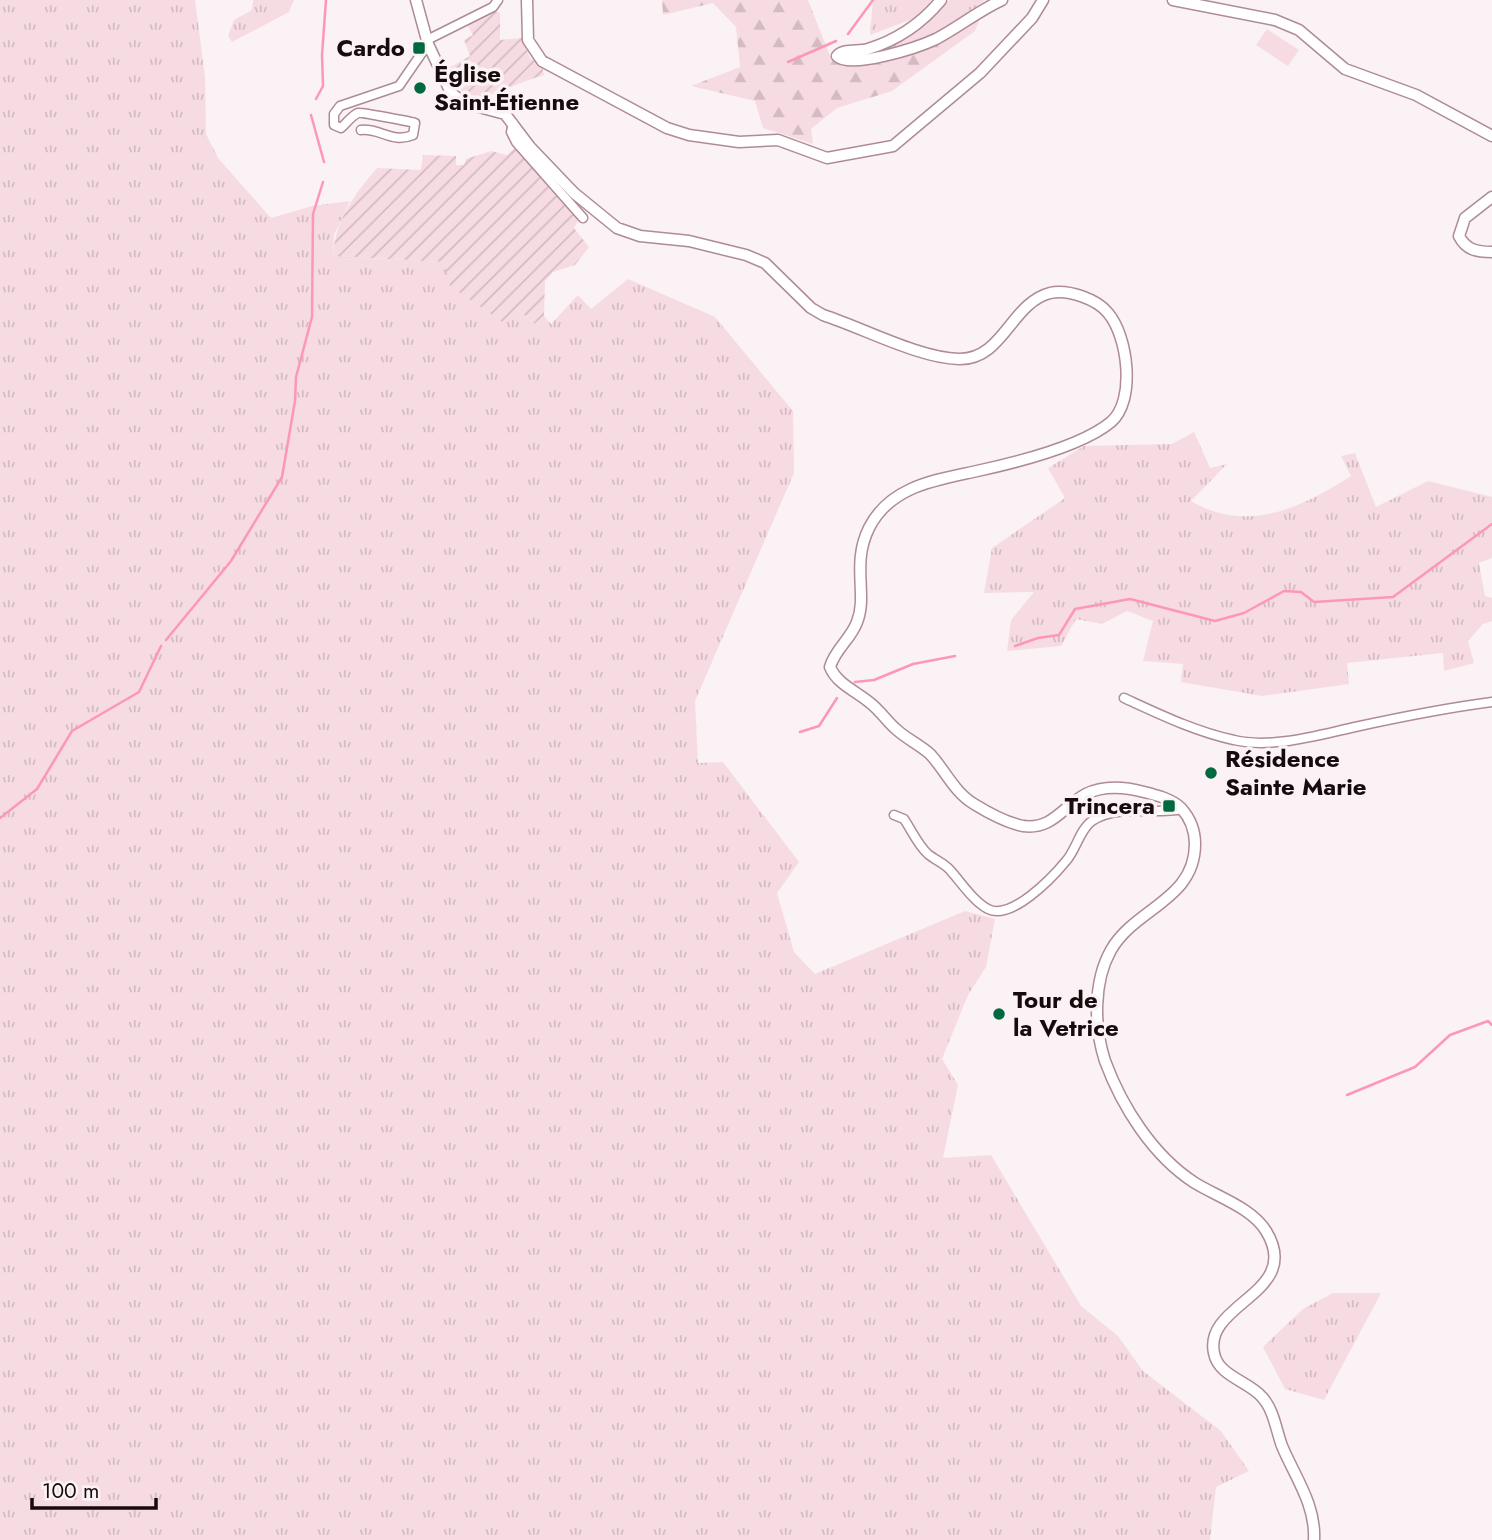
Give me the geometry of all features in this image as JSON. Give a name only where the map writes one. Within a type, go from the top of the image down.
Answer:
[{"type":"street","points":[[416,0],[427,42],[457,98],[505,114],[530,147],[574,193],[617,228],[640,236],[689,240],[746,255],[765,263],[811,308],[823,315],[938,358],[963,359],[983,354],[1028,305],[1050,293],[1066,292],[1095,302],[1108,312],[1117,326],[1128,379],[1124,401],[1114,419],[1074,441],[1047,450],[978,471],[934,478],[889,504],[870,526],[861,546],[858,622],[833,657],[830,667],[842,683],[871,703],[896,729],[929,753],[959,792],[974,805],[1019,825],[1035,826],[1052,822],[1083,795],[1100,789],[1141,791],[1176,803],[1191,822],[1195,836],[1195,857],[1189,874],[1177,892],[1124,933],[1110,951],[1101,977],[1097,1007],[1101,1043],[1120,1093],[1150,1143],[1174,1168],[1255,1217],[1274,1248],[1275,1260],[1269,1278],[1221,1323],[1213,1339],[1214,1354],[1220,1368],[1263,1398],[1271,1411],[1284,1451],[1308,1503],[1314,1540]]},
{"type":"street","points":[[361,130],[380,133],[392,139],[413,135],[415,123],[392,120],[366,112],[358,113],[341,128],[333,122],[340,106],[396,89],[411,71],[427,42],[493,7],[498,0]]},
{"type":"street","points":[[527,0],[527,40],[542,61],[667,128],[690,135],[739,142],[778,141],[822,157],[837,158],[893,146],[980,73],[1032,18],[1043,0]]},
{"type":"street","points":[[940,0],[923,21],[906,31],[868,49],[842,51],[837,56],[847,62],[878,58],[934,40],[976,12],[1002,0]]},
{"type":"street","points":[[1173,0],[1275,20],[1299,30],[1345,69],[1416,95],[1492,136]]},
{"type":"street","points":[[513,124],[511,132],[516,142],[583,218]]},
{"type":"street","points":[[1492,197],[1465,218],[1459,236],[1463,244],[1474,250],[1492,251]]},
{"type":"street","points":[[1124,698],[1195,729],[1236,741],[1308,737],[1445,708],[1492,702]]},
{"type":"street","points":[[894,815],[904,819],[919,844],[947,866],[974,897],[988,909],[999,912],[1010,909],[1042,887],[1076,849],[1085,827],[1094,820],[1118,813],[1182,809]]},
{"type":"green space","points":[[0,0],[195,0],[205,77],[206,134],[218,158],[271,218],[312,206],[350,201],[334,235],[333,256],[444,262],[517,308],[534,324],[544,316],[551,324],[578,295],[591,309],[628,279],[715,317],[793,411],[794,473],[695,701],[698,763],[723,762],[799,862],[777,893],[794,952],[815,974],[965,911],[995,919],[986,967],[968,995],[942,1059],[958,1085],[943,1158],[991,1155],[1081,1306],[1118,1336],[1143,1371],[1221,1431],[1249,1471],[1216,1487],[1210,1540],[0,1540]]},
{"type":"green space","points":[[253,0],[294,0],[289,12],[232,42],[228,36],[234,20],[252,10]]},
{"type":"green space","points":[[662,0],[808,0],[830,56],[846,63],[865,65],[907,55],[949,35],[981,15],[975,31],[892,91],[837,108],[811,129],[813,144],[763,128],[755,101],[691,86],[740,67],[736,27],[713,3],[663,15]]},
{"type":"green space","points":[[873,0],[932,0],[915,18],[870,35]]},
{"type":"green space","points":[[950,0],[985,0],[941,32],[871,56],[870,52],[918,29]]},
{"type":"green space","points":[[492,10],[500,13],[500,40],[522,38],[530,58],[542,66],[544,75],[470,99],[461,90],[449,68],[470,56],[464,40],[473,35],[466,23]]},
{"type":"green space","points":[[1267,29],[1299,50],[1288,66],[1256,45]]},
{"type":"green space","points":[[515,148],[579,219],[574,228],[589,247],[575,265],[553,272],[545,281],[544,316],[534,324],[517,308],[504,323],[450,286],[444,262],[333,256],[337,231],[347,209],[377,168],[421,170],[423,155],[456,156],[456,165],[464,165],[466,159],[491,151],[507,155]]},
{"type":"green space","points":[[1194,432],[1210,468],[1227,464],[1191,501],[1212,511],[1233,516],[1273,513],[1313,498],[1351,476],[1341,456],[1355,453],[1376,507],[1428,481],[1492,497],[1492,558],[1479,563],[1485,596],[1492,598],[1492,621],[1483,624],[1468,641],[1474,663],[1444,671],[1443,653],[1347,663],[1349,684],[1262,696],[1181,682],[1183,664],[1143,661],[1153,621],[1127,611],[1102,624],[1076,619],[1061,646],[1007,651],[1011,620],[1034,592],[984,593],[992,548],[1065,498],[1048,468],[1084,446],[1172,444]]},
{"type":"green space","points":[[1333,1293],[1381,1293],[1324,1400],[1285,1389],[1263,1347],[1303,1309]]},
{"type":"waterway","points":[[316,99],[323,86],[326,0]]},
{"type":"waterway","points":[[848,34],[873,0]]},
{"type":"waterway","points":[[788,62],[836,41]]},
{"type":"waterway","points":[[311,115],[324,162]]},
{"type":"waterway","points":[[166,640],[231,561],[282,477],[295,401],[296,377],[312,317],[313,214],[323,182]]},
{"type":"waterway","points":[[1015,646],[1038,638],[1059,635],[1075,609],[1130,599],[1215,621],[1244,613],[1284,591],[1301,592],[1314,602],[1393,597],[1492,524]]},
{"type":"waterway","points":[[0,818],[37,789],[72,731],[139,692],[161,646]]},
{"type":"waterway","points":[[855,682],[874,680],[913,664],[955,656]]},
{"type":"waterway","points":[[800,732],[819,726],[837,698]]},
{"type":"waterway","points":[[1347,1095],[1415,1067],[1450,1035],[1488,1021],[1492,1025]]},
{"type":"place","name":"Cardo","points":[[419,48]]},
{"type":"place","name":"Église Saint-Étienne","points":[[420,88]]},
{"type":"place","name":"Résidence Sainte Marie","points":[[1211,773]]},
{"type":"place","name":"Trincera","points":[[1169,806]]},
{"type":"place","name":"Tour de la Vetrice","points":[[999,1014]]}]
